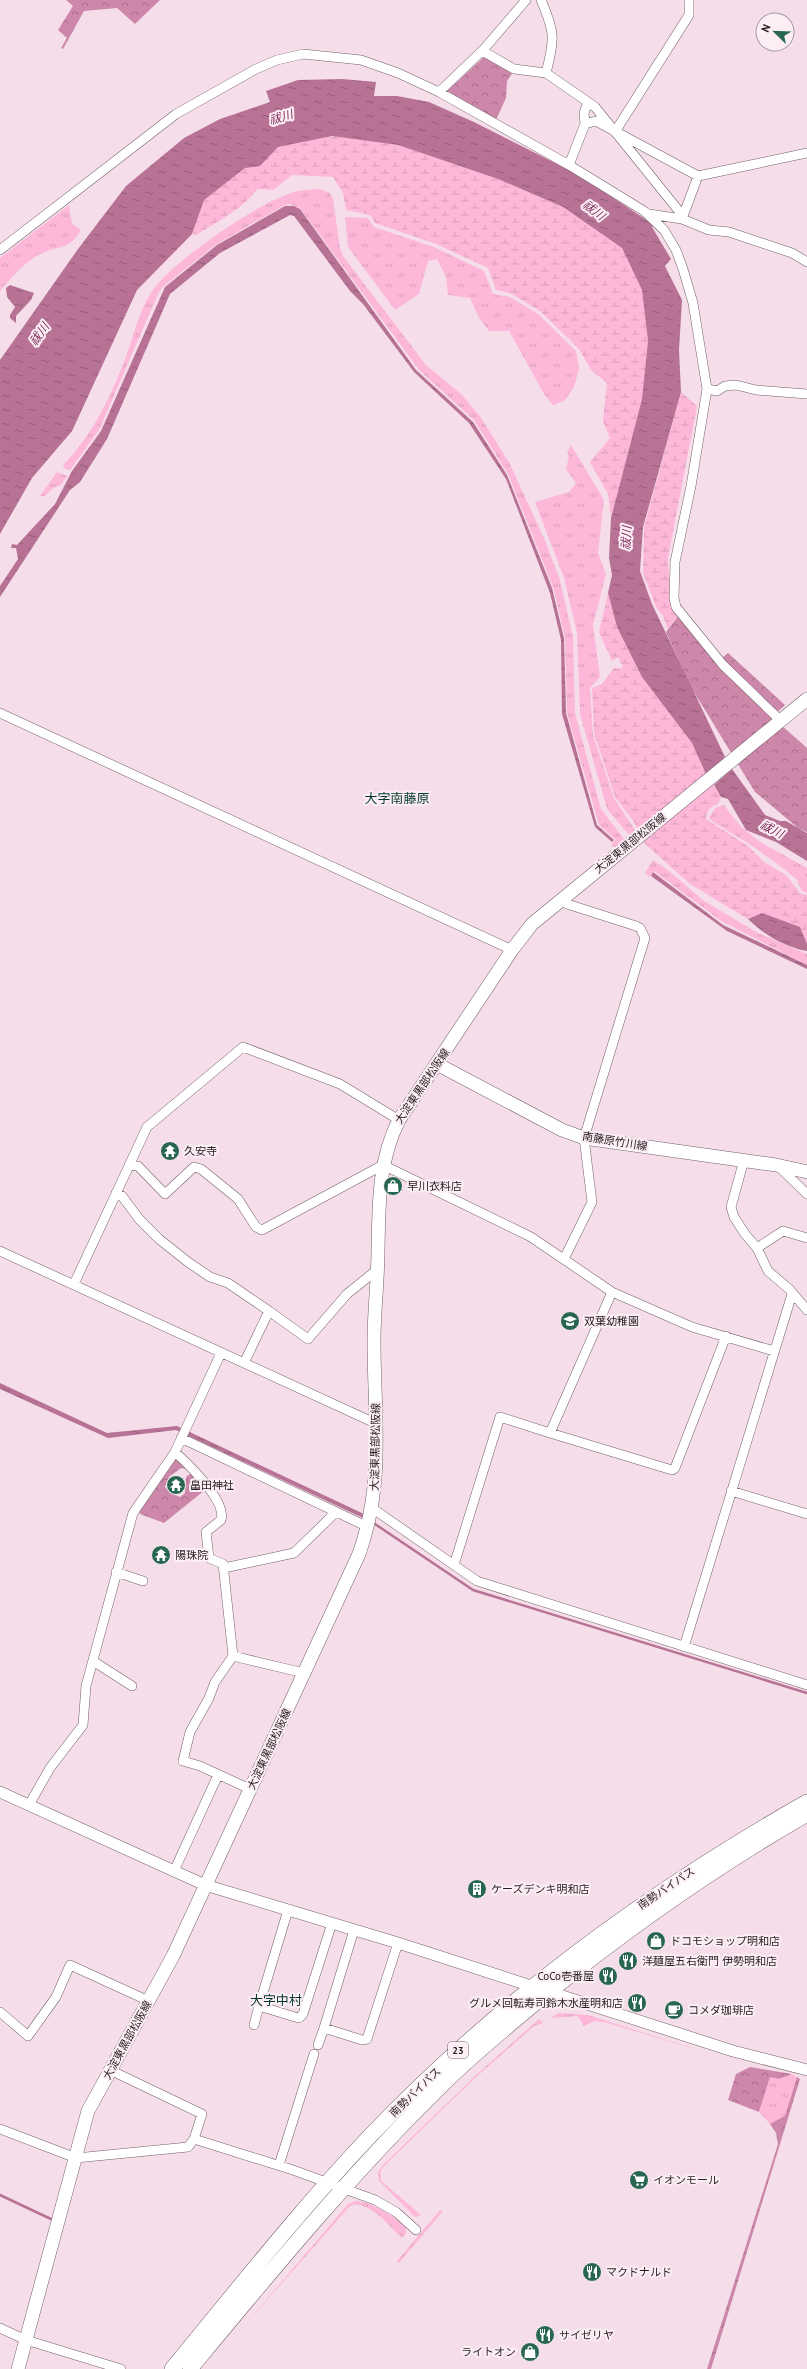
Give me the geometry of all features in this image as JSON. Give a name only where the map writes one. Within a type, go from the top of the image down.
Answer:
[{"type":"highway","name":"南勢バイパス","points":[[172,2369],[328,2182],[426,2081],[532,1986],[664,1888],[807,1802]]},
{"type":"highway","name":"南勢バイパス","points":[[190,2369],[344,2188],[448,2079],[549,1992],[622,1936],[720,1866],[807,1814]]},
{"type":"main road","name":"大淀東黒部松阪線","points":[[18,2369],[88,2112],[173,1956],[359,1554],[368,1527],[376,1480],[377,1424],[374,1340],[383,1165],[386,1149],[399,1120],[512,950],[532,924],[560,899],[807,699]]},
{"type":"main road","name":"南藤原竹川線","points":[[437,1064],[562,1130],[584,1138],[744,1160],[807,1172]]},
{"type":"street","points":[[439,92],[484,50],[526,0]]},
{"type":"street","points":[[541,0],[548,17],[554,43],[546,72]]},
{"type":"street","points":[[614,131],[689,15],[689,0]]},
{"type":"street","points":[[484,50],[486,53],[514,69],[546,72],[588,102],[614,131],[682,217]]},
{"type":"street","points":[[0,250],[176,114],[277,60],[303,54],[361,60],[398,73],[439,92],[569,165],[649,214],[664,230],[684,268],[693,303],[707,389],[691,486],[675,562],[674,598],[676,608],[723,665],[779,722]]},
{"type":"street","points":[[569,165],[585,124],[584,113],[588,102]]},
{"type":"street","points":[[585,124],[596,121],[701,177],[807,153]]},
{"type":"street","points":[[682,217],[698,176]]},
{"type":"street","points":[[649,214],[682,217],[710,230],[728,232],[792,252],[807,262]]},
{"type":"street","points":[[707,389],[717,391],[724,386],[736,385],[756,390],[807,394]]},
{"type":"street","points":[[0,713],[512,950]]},
{"type":"street","points":[[560,899],[567,904],[636,926],[640,928],[645,938],[584,1138],[592,1202],[564,1259]]},
{"type":"street","points":[[74,1284],[146,1127],[243,1047],[340,1084],[399,1120]]},
{"type":"street","points":[[744,1160],[731,1208],[734,1217],[745,1234],[757,1248],[768,1270],[807,1310]]},
{"type":"street","points":[[129,1164],[138,1166],[165,1194],[194,1167],[201,1169],[238,1199],[256,1227],[262,1230],[383,1165],[531,1237],[612,1292],[692,1327],[774,1351]]},
{"type":"street","points":[[776,1165],[807,1194]]},
{"type":"street","points":[[116,1193],[122,1196],[139,1220],[171,1248],[210,1277],[228,1283],[308,1339],[347,1294],[378,1269]]},
{"type":"street","points":[[757,1248],[783,1231],[807,1238]]},
{"type":"street","points":[[0,1251],[377,1424]]},
{"type":"street","points":[[550,1433],[612,1292]]},
{"type":"street","points":[[684,1647],[792,1294]]},
{"type":"street","points":[[244,1363],[269,1311]]},
{"type":"street","points":[[454,1566],[500,1417],[672,1470],[675,1468],[726,1336]]},
{"type":"street","points":[[29,1805],[50,1768],[81,1730],[86,1686],[135,1507],[175,1452],[182,1434],[221,1353]]},
{"type":"street","points":[[182,1434],[368,1527]]},
{"type":"street","points":[[175,1452],[194,1470],[219,1507],[221,1520],[206,1532],[209,1558],[223,1564],[224,1568],[233,1656],[215,1682],[209,1698],[190,1732],[183,1761],[250,1789]]},
{"type":"street","points":[[732,1491],[807,1514]]},
{"type":"street","points":[[372,1508],[477,1581],[807,1685]]},
{"type":"street","points":[[224,1568],[294,1553],[336,1512]]},
{"type":"street","points":[[116,1572],[143,1581]]},
{"type":"street","points":[[233,1656],[304,1673]]},
{"type":"street","points":[[93,1661],[132,1686]]},
{"type":"street","points":[[174,1871],[218,1775]]},
{"type":"street","points":[[0,1792],[205,1885],[398,1943],[733,2051],[807,2070]]},
{"type":"street","points":[[254,2025],[288,1910]]},
{"type":"street","points":[[259,2006],[295,2017],[302,2016],[332,1923]]},
{"type":"street","points":[[318,2045],[354,1930]]},
{"type":"street","points":[[324,2028],[362,2040],[367,2039],[398,1943]]},
{"type":"street","points":[[0,2012],[28,2036],[56,1997],[70,1965],[149,2001]]},
{"type":"street","points":[[279,2165],[314,2054]]},
{"type":"street","points":[[0,2129],[76,2158],[188,2147],[194,2139],[202,2114],[110,2070]]},
{"type":"street","points":[[194,2139],[279,2165],[382,2203],[416,2230]]},
{"type":"street","points":[[0,2328],[26,2340],[121,2369]]},
{"type":"green space","points":[[66,0],[160,0],[135,24],[117,8],[84,11],[63,49],[61,48],[67,38],[58,30],[73,6]]},
{"type":"green space","points":[[484,57],[513,72],[507,81],[506,98],[496,120],[446,92]]},
{"type":"green space","points":[[336,136],[398,145],[498,179],[563,207],[622,248],[642,290],[648,341],[642,399],[611,518],[608,494],[590,462],[610,438],[603,421],[607,383],[591,370],[579,349],[540,311],[510,293],[496,290],[488,268],[436,244],[375,223],[370,215],[346,210],[343,193],[333,177],[292,175],[273,190],[257,189],[244,203],[229,215],[196,235],[192,234],[137,290],[72,431],[47,460],[137,225],[236,156],[312,139]]},
{"type":"green space","points":[[319,189],[330,193],[333,199],[340,248],[343,256],[426,365],[461,394],[480,416],[510,464],[546,543],[560,580],[573,637],[575,713],[601,809],[624,839],[614,848],[611,845],[616,840],[599,825],[567,713],[565,637],[553,587],[508,474],[474,420],[419,370],[300,208],[289,204],[283,206],[217,244],[164,286],[159,292],[99,430],[70,470],[65,469],[63,465],[90,431],[111,393],[129,349],[145,302],[160,281],[196,250],[240,219],[262,206],[282,196],[298,191]]},
{"type":"green space","points":[[69,205],[72,224],[81,230],[73,241],[65,246],[45,252],[32,259],[20,269],[0,291],[0,258]]},
{"type":"green space","points":[[345,217],[368,218],[374,227],[434,247],[484,271],[493,294],[510,297],[538,314],[576,351],[579,369],[574,387],[564,401],[553,405],[544,394],[509,331],[489,331],[479,318],[470,298],[448,295],[446,277],[437,259],[428,261],[419,294],[395,310],[348,247]]},
{"type":"green space","points":[[681,392],[697,406],[668,558],[670,599],[679,615],[668,629],[663,616],[656,607],[643,573],[644,527]]},
{"type":"green space","points":[[571,445],[604,500],[598,553],[606,574],[593,625],[600,677],[590,688],[593,735],[614,798],[635,830],[629,835],[607,809],[580,714],[577,633],[564,578],[535,502],[569,492],[576,483],[566,469],[569,456],[567,452]]},
{"type":"green space","points":[[57,472],[67,476],[61,485],[53,488],[45,496],[40,496]]},
{"type":"green space","points":[[608,593],[617,627],[642,677],[692,743],[706,774],[721,797],[718,804],[709,809],[706,819],[748,846],[764,862],[786,875],[800,893],[807,895],[807,944],[762,913],[748,919],[690,884],[645,844],[634,822],[615,797],[594,733],[592,688],[602,684],[614,668],[623,668],[618,657],[612,661],[599,632]]},
{"type":"green space","points":[[679,615],[717,662],[728,653],[785,705],[772,717],[807,748],[807,832],[798,828],[755,792],[691,687],[666,632]]},
{"type":"green space","points":[[724,805],[742,827],[751,835],[807,868],[807,893],[802,891],[797,880],[784,869],[751,845],[713,822],[709,818],[715,808]]},
{"type":"green space","points":[[653,860],[668,870],[704,901],[758,933],[807,954],[807,965],[721,921],[654,871],[649,877],[645,873]]},
{"type":"green space","points":[[176,1457],[186,1469],[181,1468],[169,1477],[165,1487],[170,1493],[180,1497],[185,1493],[186,1477],[193,1472],[205,1490],[164,1523],[140,1514],[138,1507]]},
{"type":"green space","points":[[559,2013],[588,2015],[714,2055],[608,2023],[595,2021],[584,2026],[578,2016],[550,2018]]},
{"type":"green space","points":[[539,2019],[543,2023],[534,2026],[475,2078],[383,2167],[380,2173],[381,2181],[421,2215],[415,2217],[379,2181],[378,2172],[382,2166],[474,2077]]},
{"type":"green space","points":[[750,2067],[792,2074],[779,2079],[770,2077],[759,2112],[728,2100],[736,2074]]},
{"type":"green space","points":[[792,2074],[797,2077],[785,2117],[770,2124],[759,2112],[770,2076],[779,2079]]},
{"type":"green space","points":[[797,2077],[800,2079],[711,2369],[707,2369],[778,2144],[776,2133],[770,2124],[785,2116]]},
{"type":"green space","points":[[356,2201],[369,2204],[389,2214],[406,2227],[406,2233],[402,2238],[385,2221],[371,2210],[364,2206],[350,2206],[246,2324],[348,2204]]},
{"type":"green space","points":[[440,2210],[443,2211],[399,2263],[397,2261]]},
{"type":"water","name":"祓川","points":[[342,79],[376,82],[374,96],[397,96],[429,102],[474,122],[579,175],[654,225],[652,227],[671,259],[665,266],[682,300],[679,350],[681,392],[643,527],[640,571],[652,604],[725,757],[706,774],[692,743],[642,677],[617,627],[608,593],[612,575],[609,558],[611,518],[642,399],[648,341],[642,290],[622,248],[563,207],[498,179],[398,145],[332,136],[278,147],[260,166],[245,168],[204,200],[192,234],[137,290],[72,431],[32,478],[0,534],[0,360],[78,249],[126,186],[184,138],[220,119],[270,102],[266,91],[298,80]]},
{"type":"water","points":[[285,206],[294,206],[300,209],[416,370],[473,422],[507,475],[552,588],[564,638],[566,713],[597,825],[614,840],[612,842],[595,827],[562,714],[561,640],[550,593],[506,479],[469,423],[414,372],[363,304],[350,291],[294,216],[290,215],[220,253],[170,294],[107,439],[80,482],[70,490],[0,597],[0,586],[18,559],[16,548],[11,548],[12,544],[17,545],[55,504],[72,471],[101,431],[165,287],[217,245]]},
{"type":"water","points":[[10,285],[34,293],[31,300],[16,316],[16,323],[10,318],[10,315],[15,307],[7,297],[6,288]]},
{"type":"water","name":"祓川","points":[[732,769],[765,815],[780,821],[786,821],[807,833],[807,861],[776,842],[746,830],[728,799],[721,797],[714,785]]},
{"type":"water","points":[[653,872],[723,925],[807,965],[807,969],[727,931],[651,876]]},
{"type":"water","points":[[762,913],[800,927],[807,944],[807,951],[791,947],[775,940],[748,919]]},
{"type":"water","points":[[0,1383],[107,1433],[177,1426],[364,1514],[363,1518],[176,1430],[108,1438],[0,1389]]},
{"type":"waterway","points":[[372,1522],[473,1590],[807,1693]]},
{"type":"waterway","points":[[0,2195],[53,2220]]},
{"type":"place","name":"久安寺","points":[[170,1151]]},
{"type":"place","name":"早川衣料店","points":[[393,1186]]},
{"type":"place","name":"双葉幼稚園","points":[[570,1321]]},
{"type":"place","name":"畠田神社","points":[[176,1485]]},
{"type":"place","name":"陽珠院","points":[[161,1555]]},
{"type":"place","name":"ケーズデンキ明和店","points":[[477,1889]]},
{"type":"place","name":"ドコモショップ明和店","points":[[656,1941]]},
{"type":"place","name":"洋麺屋五右衛門 伊勢明和店","points":[[628,1961]]},
{"type":"place","name":"CoCo壱番屋","points":[[608,1976]]},
{"type":"place","name":"グルメ回転寿司鈴木水産明和店","points":[[637,2003]]},
{"type":"place","name":"コメダ珈琲店","points":[[674,2010]]},
{"type":"place","name":"イオンモール","points":[[639,2180]]},
{"type":"place","name":"マクドナルド","points":[[592,2272]]},
{"type":"place","name":"サイゼリヤ","points":[[545,2335]]},
{"type":"place","name":"ライトオン","points":[[530,2352]]},
{"type":"district","name":"大字南藤原","points":[[397,798]]},
{"type":"district","name":"大字中村","points":[[276,2000]]}]
